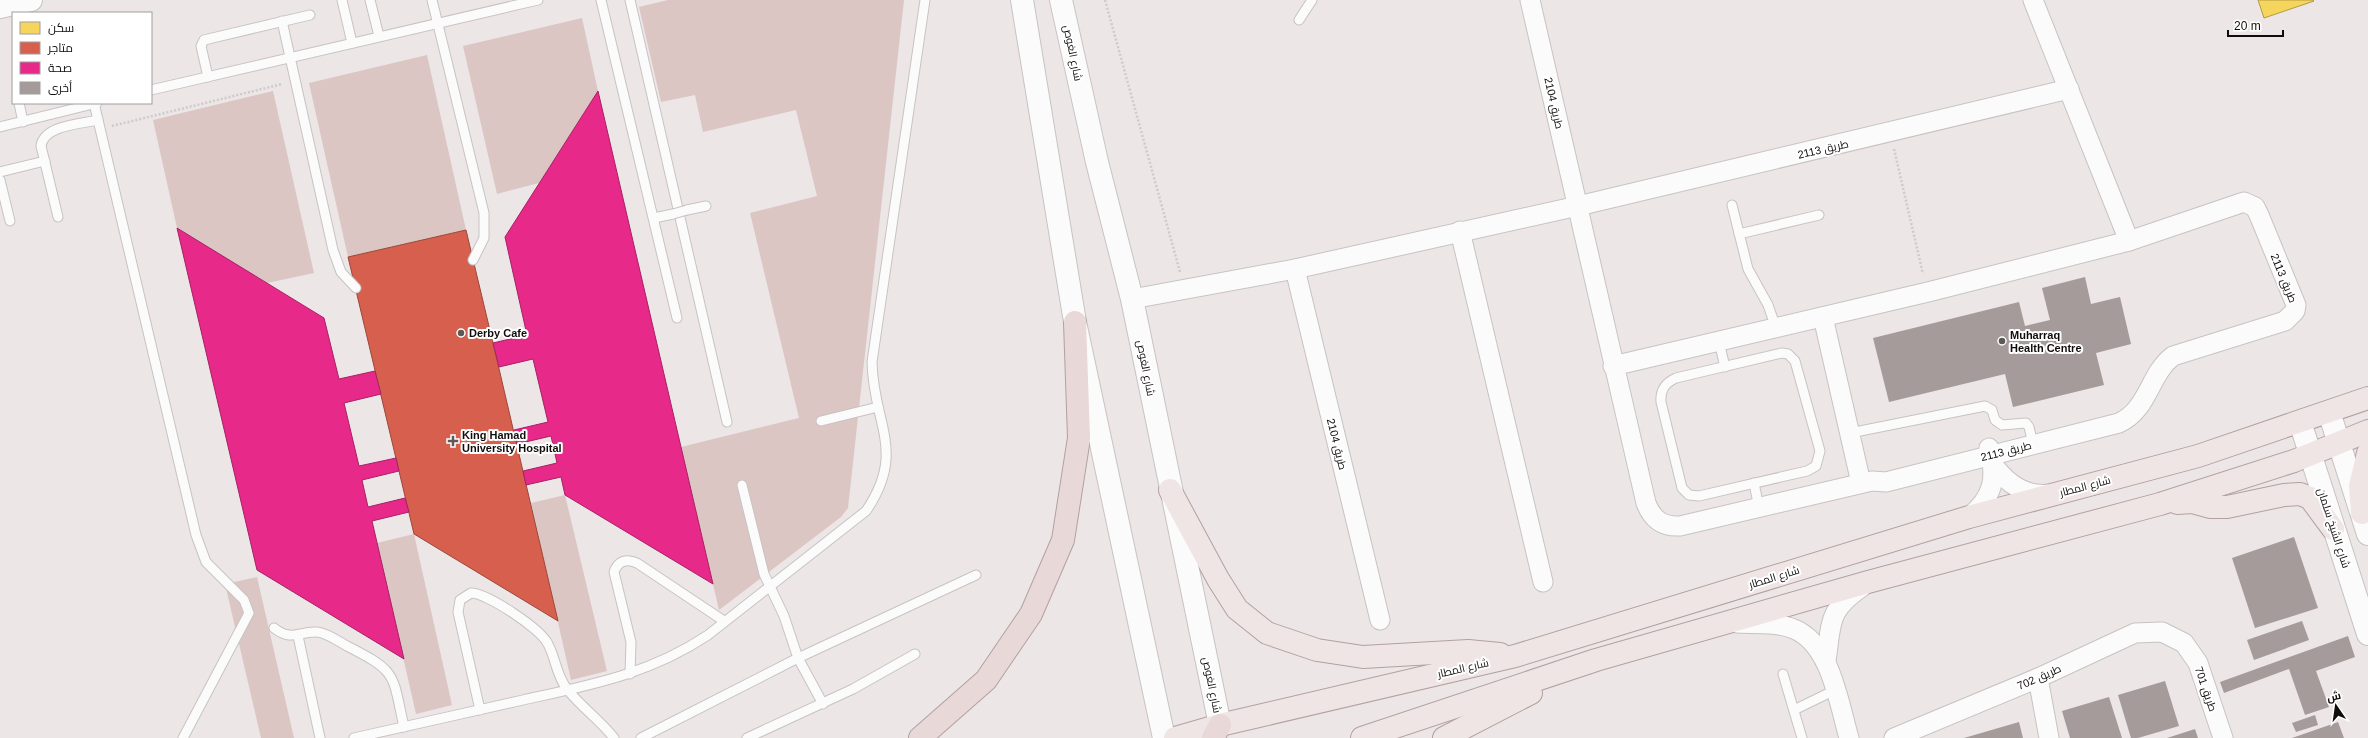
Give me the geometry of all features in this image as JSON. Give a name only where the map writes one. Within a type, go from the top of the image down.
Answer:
[{"type":"highway","points":[[920,738],[986,680],[1030,614],[1063,540],[1079,438],[1075,322]]},
{"type":"main road","points":[[0,7],[31,0]]},
{"type":"main road","points":[[1022,0],[1075,322],[1164,738]]},
{"type":"main road","points":[[1049,0],[1079,126],[1083,138],[1097,162]]},
{"type":"main road","name":"شارع الغوص","points":[[1062,0],[1097,162],[1132,299],[1219,734]]},
{"type":"main road","name":"شارع المطار","points":[[1175,738],[1219,734],[1515,656],[1969,517],[2198,456],[2368,398]]},
{"type":"main road","points":[[2329,412],[2368,534]]},
{"type":"main road","name":"شارع الشيخ سلمان","points":[[2300,422],[2333,529],[2368,634]]},
{"type":"main road","points":[[1362,738],[1596,660],[1868,582],[2160,504],[2340,444],[2368,431]]},
{"type":"main road","points":[[2362,513],[2360,486],[2368,453]]},
{"type":"main road","points":[[1170,490],[1218,579],[1237,609],[1267,633],[1317,650],[1363,657],[1468,651],[1515,656]]},
{"type":"main road","points":[[2160,504],[2192,502],[2210,507],[2228,507],[2284,495],[2300,494],[2310,498],[2333,529]]},
{"type":"main road","points":[[1444,738],[1596,660]]},
{"type":"street","name":"طريق 2104","points":[[1530,0],[1578,206],[1613,366],[1646,503],[1658,521]]},
{"type":"street","points":[[2033,0],[2129,242]]},
{"type":"street","name":"طريق 2113","points":[[1578,206],[1890,133],[2069,89]]},
{"type":"street","name":"طريق 2113","points":[[1613,366],[1928,292],[2129,242],[2244,202],[2255,207],[2296,306],[2295,311],[2285,321],[2173,356],[2161,367],[2150,391],[2136,412],[2119,423],[2032,441],[1991,456],[1884,474],[1867,482],[1680,526],[1672,526],[1658,521]]},
{"type":"street","points":[[1132,299],[1295,269],[1460,231],[1578,206]]},
{"type":"street","points":[[1460,231],[1543,582]]},
{"type":"street","name":"طريق 2104","points":[[1295,269],[1380,620]]},
{"type":"street","points":[[1823,317],[1850,433],[1867,482]]},
{"type":"street","name":"طريق 2113","points":[[1991,456],[2002,476],[2022,490],[2046,495],[2059,494]]},
{"type":"street","name":"طريق 2113","points":[[1969,517],[1980,507],[1988,495],[1991,456]]},
{"type":"street","points":[[1826,661],[1832,616],[1843,600],[1868,582]]},
{"type":"street","points":[[1732,622],[1771,624],[1793,629],[1807,636],[1826,661],[1849,738]]},
{"type":"street","name":"طريق 702","points":[[1894,738],[2038,678],[2135,633],[2162,632],[2184,643]]},
{"type":"street","name":"طريق 701","points":[[2184,643],[2198,663],[2223,738]]},
{"type":"street","points":[[2038,678],[2049,738]]},
{"type":"lane","points":[[342,0],[352,43]]},
{"type":"lane","points":[[370,0],[379,36]]},
{"type":"lane","points":[[432,0],[484,213],[484,238],[474,260]]},
{"type":"lane","points":[[152,90],[437,22],[537,0]]},
{"type":"lane","points":[[601,0],[677,318]]},
{"type":"lane","points":[[630,0],[727,422]]},
{"type":"lane","points":[[354,738],[383,735],[404,727],[568,690],[630,674],[671,658],[708,635],[866,511],[879,493],[886,473],[887,451],[874,392],[872,362],[925,0]]},
{"type":"lane","points":[[1299,20],[1312,0]]},
{"type":"lane","points":[[208,77],[201,46],[204,40],[310,15]]},
{"type":"lane","points":[[282,21],[336,261],[341,272],[356,288]]},
{"type":"lane","points":[[19,104],[23,122]]},
{"type":"lane","points":[[0,127],[91,104]]},
{"type":"lane","points":[[95,104],[196,535],[206,562],[244,600],[249,613],[183,738]]},
{"type":"lane","points":[[58,217],[41,146],[43,137],[47,133],[99,124]]},
{"type":"lane","points":[[0,172],[45,161]]},
{"type":"lane","points":[[0,180],[10,221]]},
{"type":"lane","points":[[1732,205],[1751,276],[1768,305],[1776,328]]},
{"type":"lane","points":[[654,218],[706,206]]},
{"type":"lane","points":[[1739,234],[1819,215]]},
{"type":"lane","points":[[1719,342],[1725,367]]},
{"type":"lane","points":[[1782,353],[1792,357],[1795,361],[1820,451],[1819,461],[1812,469],[1754,483],[1694,496],[1685,492],[1680,483],[1660,402],[1662,390],[1666,384],[1676,378],[1782,353]]},
{"type":"lane","points":[[1850,433],[1985,406],[1992,410],[1996,420],[2002,425],[2026,423],[2029,427],[2032,441]]},
{"type":"lane","points":[[821,421],[878,407]]},
{"type":"lane","points":[[1754,483],[1759,508]]},
{"type":"lane","points":[[742,485],[764,574],[784,616],[798,658],[823,704]]},
{"type":"lane","points":[[630,674],[631,642],[614,572],[620,562],[626,560],[637,563],[724,621]]},
{"type":"lane","points":[[641,738],[798,658],[976,575]]},
{"type":"lane","points":[[480,710],[458,612],[460,600],[471,593],[482,596],[539,631],[549,645],[558,672],[568,690],[593,714],[614,738]]},
{"type":"lane","points":[[274,628],[286,635],[298,636],[321,633],[382,665],[393,677],[404,727]]},
{"type":"lane","points":[[298,636],[320,738]]},
{"type":"lane","points":[[747,738],[823,704],[915,654]]},
{"type":"lane","points":[[1783,674],[1802,738]]},
{"type":"lane","points":[[1794,710],[1834,690]]},
{"type":"path","points":[[1105,0],[1185,290]]},
{"type":"path","points":[[99,124],[295,80]]},
{"type":"path","points":[[1890,133],[1928,292]]},
{"type":"shaded area","points":[[668,0],[904,0],[848,508],[841,517],[719,610],[681,447],[799,418],[750,213],[817,196],[796,110],[703,132],[695,95],[661,102],[639,7]]},
{"type":"shaded area","points":[[582,18],[598,91],[539,183],[497,194],[463,46]]},
{"type":"shaded area","points":[[427,55],[466,230],[348,257],[309,83]]},
{"type":"shaded area","points":[[273,91],[314,273],[267,283],[177,228],[153,120]]},
{"type":"shaded area","points":[[565,495],[607,671],[571,680],[531,503]]},
{"type":"shaded area","points":[[414,534],[452,705],[416,714],[377,543]]},
{"type":"shaded area","points":[[257,577],[294,738],[261,738],[225,584]]},
{"type":"building: سكن","points":[[2258,0],[2313,0],[2314,1],[2264,18]]},
{"type":"building: متاجر","points":[[466,230],[558,621],[414,534],[348,257]]},
{"type":"building: صحة","points":[[598,91],[713,584],[565,495],[561,477],[526,485],[523,471],[557,463],[551,436],[517,444],[514,430],[548,422],[533,359],[499,367],[493,343],[527,335],[505,237]]},
{"type":"building: صحة","points":[[177,228],[324,318],[339,379],[375,371],[381,394],[344,403],[359,466],[396,458],[399,471],[362,480],[368,507],[405,498],[409,512],[372,521],[404,659],[257,570]]},
{"type":"building: أخرى","name":"Muharraq Health Centre","points":[[2085,277],[2091,304],[2120,297],[2131,344],[2096,353],[2104,385],[2013,407],[2005,374],[1889,402],[1873,338],[2019,302],[2025,326],[2050,320],[2042,288]]},
{"type":"building: أخرى","points":[[2294,537],[2318,608],[2255,628],[2232,558]]},
{"type":"building: أخرى","points":[[2302,621],[2309,640],[2254,660],[2247,640]]},
{"type":"building: أخرى","points":[[2348,636],[2355,657],[2316,671],[2329,707],[2305,715],[2289,669],[2224,693],[2220,682]]},
{"type":"building: أخرى","points":[[2165,681],[2179,726],[2138,738],[2131,738],[2118,695]]},
{"type":"building: أخرى","points":[[2109,697],[2122,738],[2070,738],[2062,711]]},
{"type":"building: أخرى","points":[[2315,715],[2318,725],[2296,732],[2292,723]]},
{"type":"building: أخرى","points":[[2019,722],[2023,738],[1964,738]]},
{"type":"building: أخرى","points":[[2338,722],[2344,738],[2292,738]]},
{"type":"building: أخرى","points":[[2195,729],[2198,738],[2167,738]]},
{"type":"place","name":"Derby Cafe","points":[[461,333]]},
{"type":"place","name":"Muharraq Health Centre","points":[[2002,341]]},
{"type":"place","name":"King Hamad University Hospital","points":[[453,441]]}]
